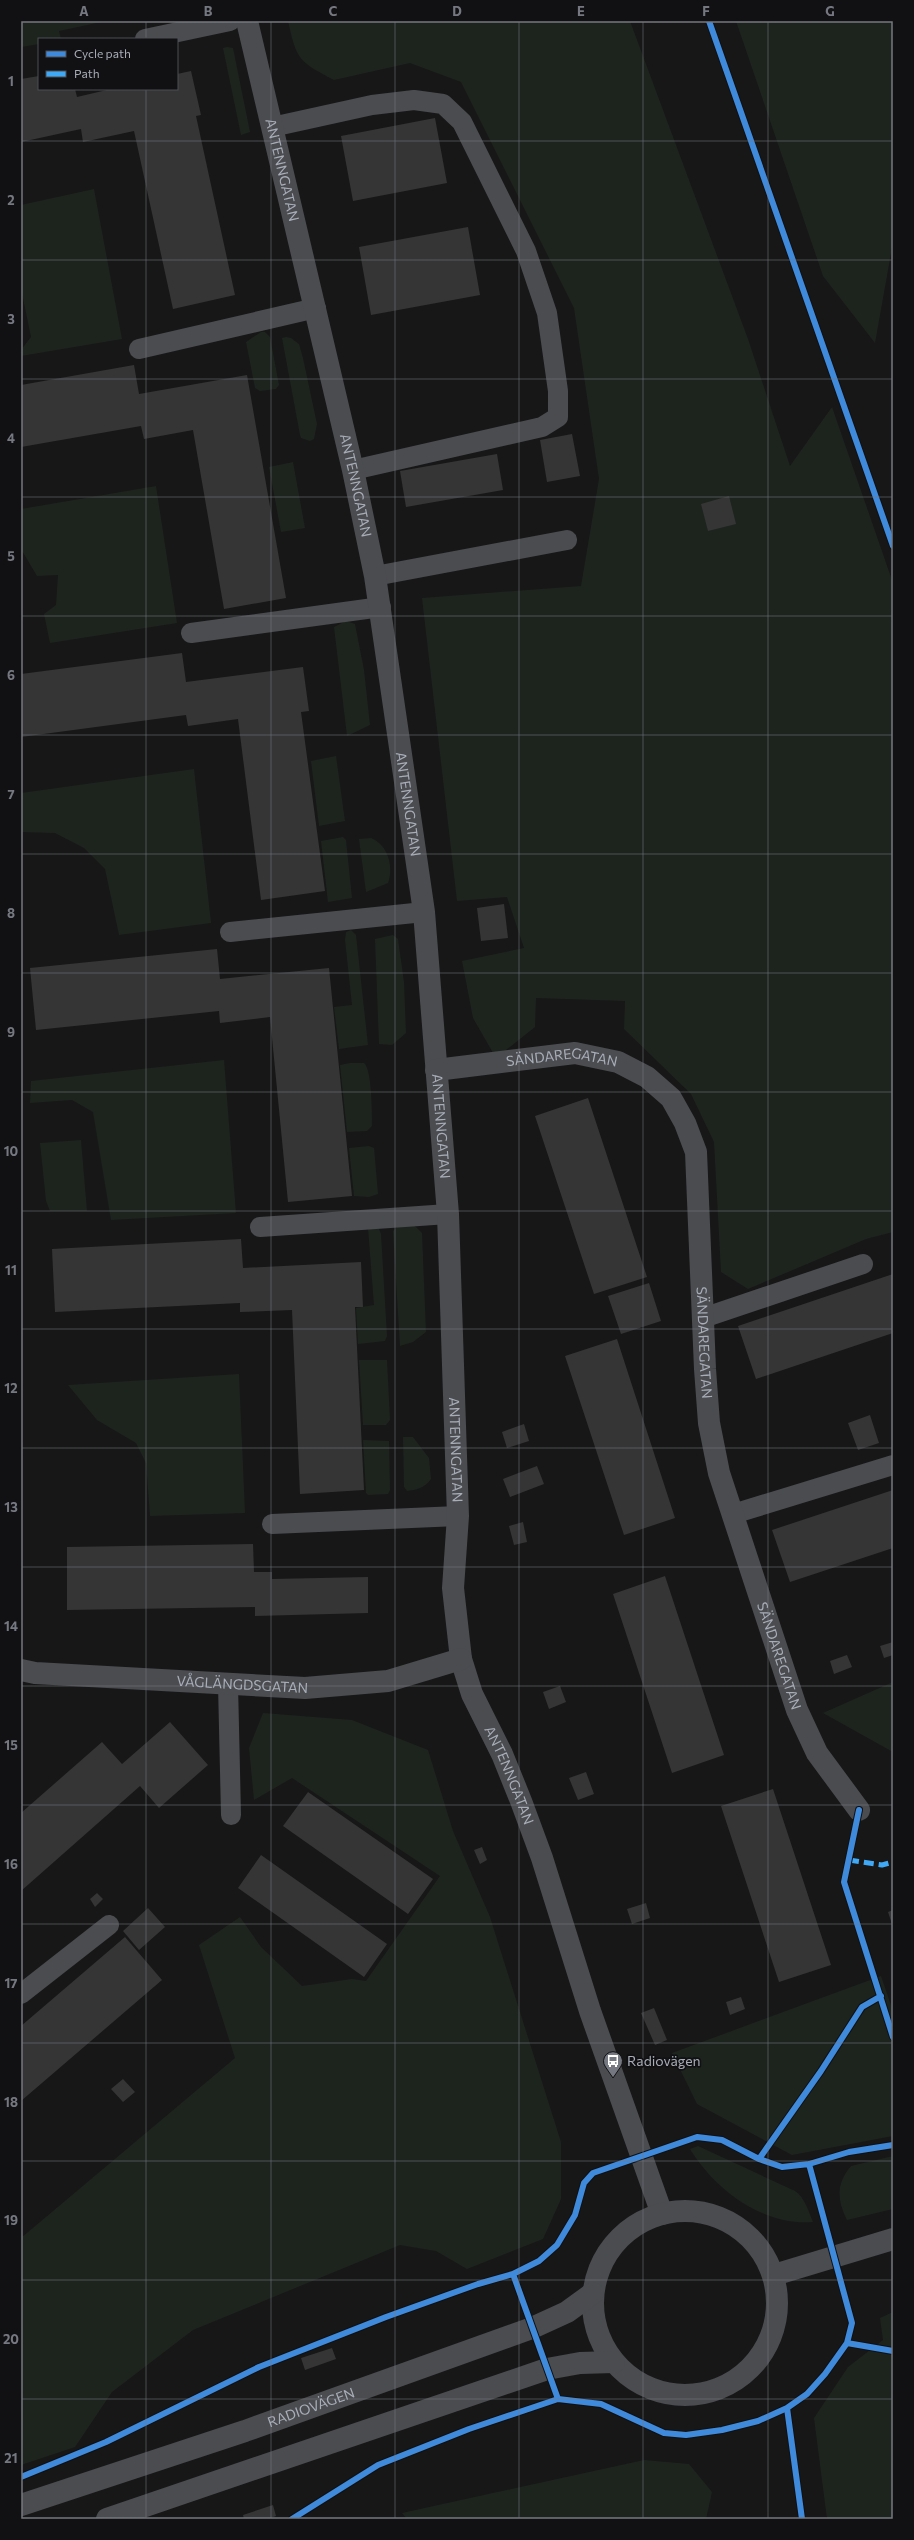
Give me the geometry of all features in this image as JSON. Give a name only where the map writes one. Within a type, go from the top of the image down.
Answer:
[{"type":"street","name":"ANTENNGATAN","points":[[247,21],[316,308],[353,470],[381,606],[424,912],[448,1214],[458,1516],[454,1588],[461,1659],[472,1694],[502,1754],[522,1801],[542,1858],[590,2011],[662,2214]]},
{"type":"street","name":"SÄNDAREGATAN","points":[[436,1070],[575,1052],[618,1062],[648,1076],[671,1098],[685,1123],[696,1152],[709,1423],[719,1473],[797,1710],[817,1753],[859,1810]]},
{"type":"street","name":"VÅGLÄNGDSGATAN","points":[[21,1670],[36,1673],[305,1688],[388,1681],[461,1659]]},
{"type":"street","points":[[697,2211],[730,2222],[757,2244],[774,2276],[778,2311],[767,2346],[753,2366],[724,2387],[701,2394],[664,2394],[631,2378],[614,2362],[601,2341],[594,2324],[594,2293],[600,2267],[610,2249],[633,2227],[662,2214],[697,2211]]},
{"type":"street","points":[[774,2276],[893,2239]]},
{"type":"street","name":"RADIOVÄGEN","points":[[21,2505],[245,2431],[532,2328],[566,2312],[594,2293]]},
{"type":"street","points":[[107,2519],[547,2369],[580,2363],[614,2362]]},
{"type":"lane","points":[[150,38],[230,21]]},
{"type":"lane","points":[[272,127],[372,105],[414,100],[443,104],[462,122],[526,251],[548,313],[558,391],[558,417],[542,427],[353,470]]},
{"type":"lane","points":[[139,349],[316,308]]},
{"type":"lane","points":[[375,576],[567,540]]},
{"type":"lane","points":[[191,633],[381,606]]},
{"type":"lane","points":[[230,932],[424,912]]},
{"type":"lane","points":[[260,1227],[448,1214]]},
{"type":"lane","points":[[703,1318],[863,1264]]},
{"type":"lane","points":[[733,1514],[893,1465]]},
{"type":"lane","points":[[272,1524],[458,1516]]},
{"type":"lane","points":[[228,1684],[231,1815]]},
{"type":"lane","points":[[21,1994],[109,1925]]},
{"type":"shaded area","points":[[34,21],[106,21],[59,31],[61,38],[38,38],[38,44],[21,47],[21,23]]},
{"type":"shaded area","points":[[288,21],[630,21],[748,339],[790,466],[832,407],[893,583],[893,1232],[866,1239],[748,1289],[721,1272],[714,1142],[691,1094],[624,1029],[625,1001],[536,998],[535,1027],[496,1058],[473,1018],[462,961],[524,948],[507,897],[457,901],[422,598],[581,586],[599,479],[574,308],[461,82],[410,63],[334,80],[306,64],[301,58],[294,44]]},
{"type":"shaded area","points":[[736,21],[893,21],[893,242],[875,343],[823,276]]},
{"type":"shaded area","points":[[223,48],[233,48],[250,132],[241,135]]},
{"type":"shaded area","points":[[94,189],[122,339],[21,356],[21,350],[31,337],[21,288],[21,205]]},
{"type":"shaded area","points":[[261,332],[265,332],[270,337],[279,385],[276,389],[260,391],[255,388],[246,342]]},
{"type":"shaded area","points":[[282,338],[291,338],[299,344],[303,358],[317,424],[314,439],[310,441],[301,438],[300,435]]},
{"type":"shaded area","points":[[293,462],[305,528],[281,532],[269,467]]},
{"type":"shaded area","points":[[156,486],[177,623],[50,643],[44,614],[56,605],[58,575],[37,576],[21,549],[21,509]]},
{"type":"shaded area","points":[[346,621],[355,624],[364,670],[370,725],[347,736],[334,627]]},
{"type":"shaded area","points":[[336,756],[345,821],[319,826],[311,761]]},
{"type":"shaded area","points":[[194,769],[211,923],[119,935],[105,869],[84,848],[55,833],[21,832],[21,793]]},
{"type":"shaded area","points":[[343,837],[346,840],[352,898],[328,902],[321,841]]},
{"type":"shaded area","points":[[371,838],[382,846],[388,857],[390,863],[390,876],[388,883],[366,892],[359,839]]},
{"type":"shaded area","points":[[351,930],[356,935],[368,1045],[339,1049],[334,1007],[352,1005],[345,940],[346,932]]},
{"type":"shaded area","points":[[393,935],[398,939],[404,982],[406,1033],[392,1045],[379,1044],[375,939]]},
{"type":"shaded area","points":[[224,1060],[236,1213],[111,1220],[93,1112],[72,1100],[30,1103],[31,1081]]},
{"type":"shaded area","points":[[364,1063],[369,1074],[372,1126],[367,1131],[347,1132],[340,1065]]},
{"type":"shaded area","points":[[81,1140],[87,1211],[50,1211],[46,1201],[40,1143]]},
{"type":"shaded area","points":[[369,1146],[374,1148],[378,1194],[369,1197],[354,1196],[349,1148]]},
{"type":"shaded area","points":[[413,1224],[422,1233],[426,1332],[413,1342],[400,1346],[393,1231],[398,1226]]},
{"type":"shaded area","points":[[368,1228],[379,1229],[381,1234],[387,1336],[385,1341],[358,1344],[356,1308],[374,1305]]},
{"type":"shaded area","points":[[359,1360],[387,1360],[390,1420],[386,1425],[363,1425]]},
{"type":"shaded area","points":[[239,1374],[245,1513],[150,1516],[146,1463],[136,1443],[97,1420],[68,1385]]},
{"type":"shaded area","points":[[403,1437],[413,1437],[429,1458],[431,1479],[426,1485],[420,1488],[407,1491],[404,1487]]},
{"type":"shaded area","points":[[363,1440],[389,1441],[390,1490],[388,1494],[368,1495],[366,1493]]},
{"type":"shaded area","points":[[893,1682],[893,1752],[823,1713]]},
{"type":"shaded area","points":[[263,1713],[352,1720],[428,1750],[453,1831],[490,1917],[561,2142],[561,2199],[543,2239],[467,2269],[436,2251],[400,2245],[193,2330],[112,2392],[75,2447],[21,2465],[21,2238],[235,2058],[199,1945],[240,1917],[261,1947],[302,1986],[352,1979],[366,1981],[440,1876],[292,1778],[254,1800],[249,1748]]},
{"type":"shaded area","points":[[881,1976],[893,2011],[893,2136],[792,2155],[697,2104],[672,2053]]},
{"type":"shaded area","points":[[698,2146],[795,2191],[804,2201],[813,2222],[794,2222],[776,2218],[742,2202],[727,2191],[700,2164],[690,2149]]},
{"type":"shaded area","points":[[893,2156],[893,2209],[847,2220],[841,2205],[840,2192],[843,2179],[851,2166]]},
{"type":"shaded area","points":[[893,2312],[893,2519],[827,2519],[814,2418],[848,2367],[883,2340],[880,2318]]},
{"type":"shaded area","points":[[644,2460],[689,2464],[712,2492],[706,2519],[407,2519],[402,2513]]},
{"type":"building","points":[[191,71],[201,115],[196,116],[235,295],[173,309],[134,131],[83,142],[81,129],[21,142],[21,79],[38,76],[38,90],[75,90],[77,97],[107,90],[178,90],[178,74]]},
{"type":"building","points":[[435,118],[447,183],[353,201],[341,136]]},
{"type":"building","points":[[468,227],[480,295],[371,315],[359,247]]},
{"type":"building","points":[[134,365],[139,394],[247,375],[286,598],[224,609],[193,430],[144,439],[141,426],[21,447],[21,385]]},
{"type":"building","points":[[572,434],[580,476],[547,482],[540,440]]},
{"type":"building","points":[[497,454],[503,490],[406,507],[400,471]]},
{"type":"building","points":[[729,496],[736,524],[708,531],[701,504]]},
{"type":"building","points":[[182,653],[186,682],[303,667],[309,711],[301,712],[325,891],[261,900],[238,719],[188,726],[186,715],[21,737],[21,674]]},
{"type":"building","points":[[504,904],[508,938],[481,941],[477,908]]},
{"type":"building","points":[[217,949],[220,979],[329,968],[352,1196],[288,1202],[270,1017],[220,1023],[219,1011],[36,1030],[30,968]]},
{"type":"building","points":[[588,1098],[647,1277],[594,1294],[535,1116]]},
{"type":"building","points":[[241,1239],[243,1268],[361,1262],[363,1307],[355,1307],[364,1490],[300,1494],[292,1310],[240,1312],[240,1303],[55,1312],[52,1249]]},
{"type":"building","points":[[893,1274],[893,1333],[756,1379],[738,1326]]},
{"type":"building","points":[[649,1283],[661,1321],[621,1334],[608,1296]]},
{"type":"building","points":[[617,1339],[675,1518],[624,1535],[565,1356]]},
{"type":"building","points":[[870,1415],[879,1443],[858,1450],[848,1423]]},
{"type":"building","points":[[524,1424],[529,1441],[507,1448],[502,1432]]},
{"type":"building","points":[[537,1466],[544,1484],[510,1497],[503,1479]]},
{"type":"building","points":[[893,1490],[893,1548],[790,1582],[772,1530]]},
{"type":"building","points":[[523,1522],[527,1542],[514,1545],[509,1526]]},
{"type":"building","points":[[253,1544],[254,1572],[272,1572],[272,1579],[368,1577],[368,1613],[255,1616],[255,1607],[67,1610],[67,1547]]},
{"type":"building","points":[[665,1576],[724,1755],[672,1773],[613,1594]]},
{"type":"building","points":[[893,1642],[893,1655],[884,1658],[880,1646]]},
{"type":"building","points":[[847,1655],[852,1667],[834,1674],[830,1661]]},
{"type":"building","points":[[560,1686],[566,1702],[549,1709],[543,1692]]},
{"type":"building","points":[[170,1722],[208,1765],[159,1808],[140,1786],[21,1891],[21,1813],[102,1742],[122,1764]]},
{"type":"building","points":[[586,1772],[594,1794],[578,1800],[569,1778]]},
{"type":"building","points":[[773,1789],[831,1965],[779,1982],[721,1806]]},
{"type":"building","points":[[308,1792],[433,1879],[408,1914],[283,1826]]},
{"type":"building","points":[[482,1847],[487,1860],[480,1864],[474,1850]]},
{"type":"building","points":[[261,1855],[387,1944],[364,1977],[238,1888]]},
{"type":"building","points":[[97,1893],[103,1899],[95,1907],[90,1899]]},
{"type":"building","points":[[646,1903],[650,1918],[632,1924],[627,1909]]},
{"type":"building","points":[[148,1908],[165,1927],[139,1950],[123,1931]]},
{"type":"building","points":[[893,1910],[893,1927],[888,1912]]},
{"type":"building","points":[[125,1937],[162,1980],[21,2101],[21,2026]]},
{"type":"building","points":[[741,1997],[745,2009],[730,2015],[726,2002]]},
{"type":"building","points":[[654,2008],[667,2040],[655,2045],[641,2013]]},
{"type":"building","points":[[123,2079],[135,2092],[123,2102],[111,2089]]},
{"type":"building","points":[[332,2348],[336,2359],[305,2370],[301,2358]]},
{"type":"building","points":[[273,2505],[276,2516],[268,2519],[244,2519],[243,2515]]},
{"type":"marked path","points":[[849,1860],[882,1865],[893,1862]]},
{"type":"cycle path","points":[[709,21],[893,546]]},
{"type":"cycle path","points":[[859,1810],[844,1882],[893,2037]]},
{"type":"cycle path","points":[[759,2159],[821,2071],[862,2007],[881,1996]]},
{"type":"cycle path","points":[[21,2477],[106,2442],[259,2367],[386,2317],[478,2284],[513,2274],[539,2261],[557,2245],[575,2215],[584,2183],[593,2173],[697,2137],[722,2140],[759,2159],[782,2167],[809,2164],[849,2152],[893,2145]]},
{"type":"cycle path","points":[[809,2164],[852,2323],[847,2343]]},
{"type":"cycle path","points":[[513,2274],[558,2399]]},
{"type":"cycle path","points":[[292,2519],[378,2465],[469,2429],[558,2399],[601,2404],[664,2433],[686,2435],[722,2430],[758,2421],[787,2408],[807,2394],[825,2374],[847,2343],[893,2351]]},
{"type":"cycle path","points":[[787,2408],[802,2519]]},
{"type":"place","name":"Radiovägen","points":[[613,2078]]}]
